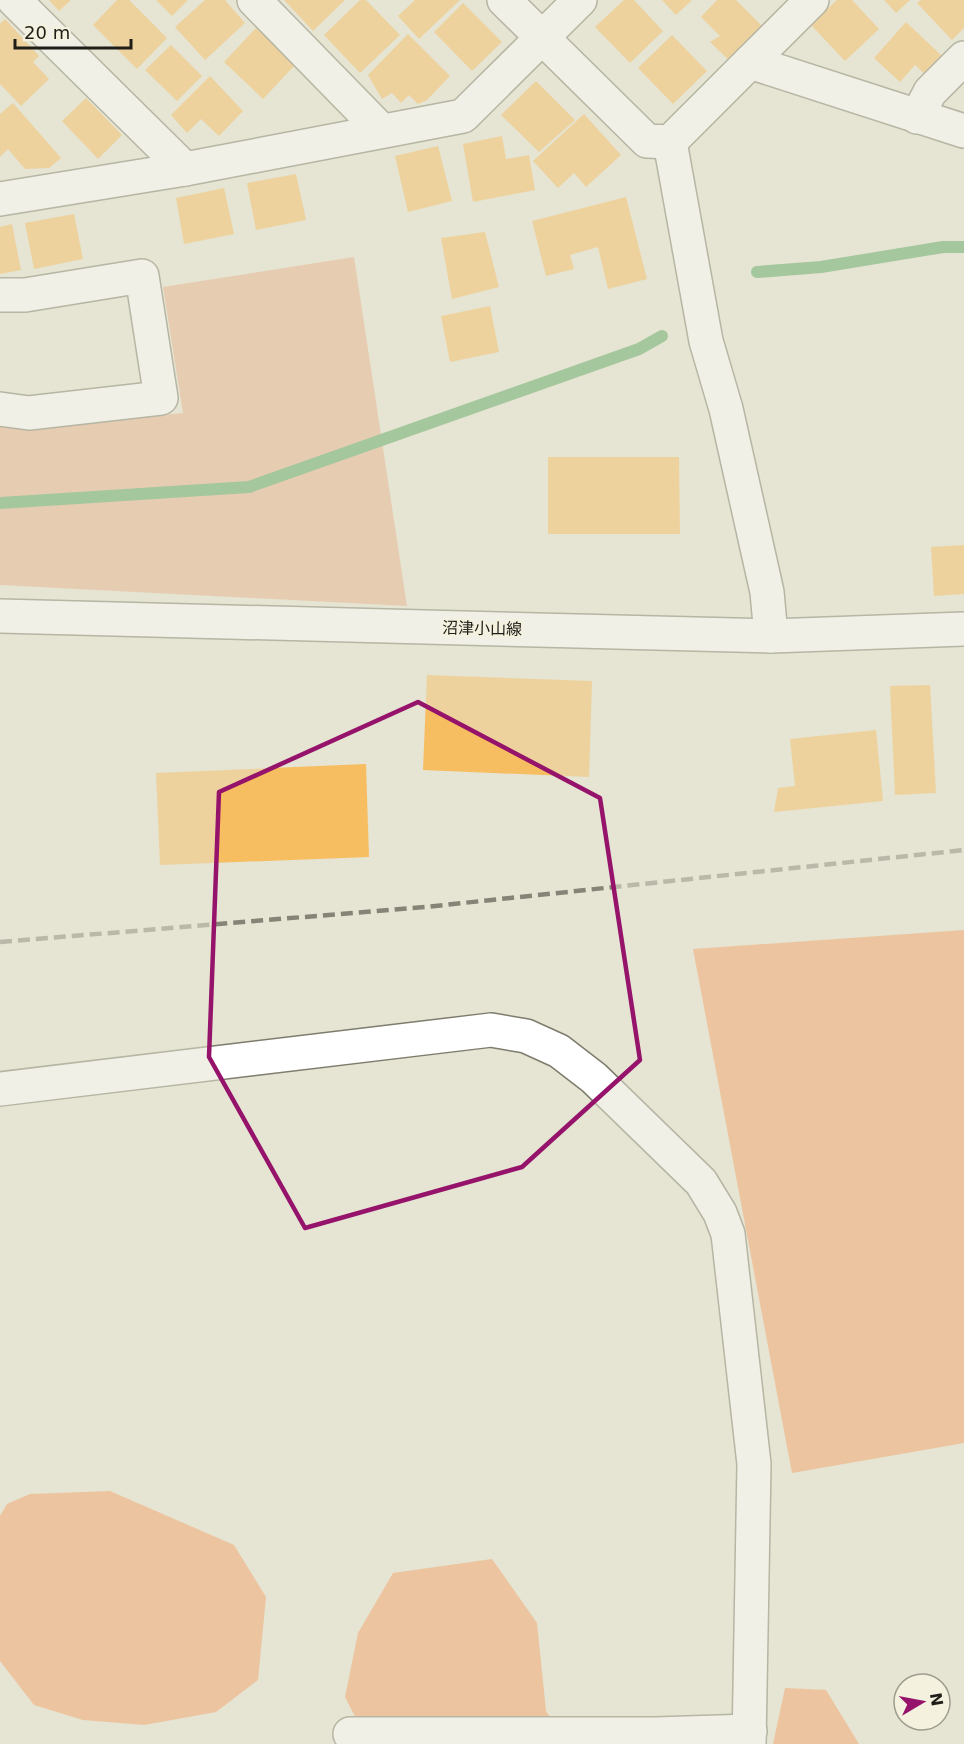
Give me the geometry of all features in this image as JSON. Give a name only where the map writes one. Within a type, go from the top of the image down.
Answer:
[{"type":"street","points":[[14,0],[185,169]]},
{"type":"street","points":[[254,0],[381,131]]},
{"type":"street","points":[[504,0],[647,141],[670,142],[812,0]]},
{"type":"street","points":[[0,199],[185,169],[463,116],[580,0]]},
{"type":"street","points":[[917,117],[930,92],[964,58]]},
{"type":"street","points":[[750,62],[964,131]]},
{"type":"street","points":[[670,142],[706,341],[726,409],[767,592],[771,636]]},
{"type":"street","points":[[0,295],[25,295],[142,276],[161,398],[29,413],[0,409]]},
{"type":"street","name":"沼津小山線","points":[[0,616],[771,636],[964,629]]},
{"type":"street","points":[[0,1089],[491,1030],[525,1036],[559,1051],[594,1078],[701,1182],[720,1213],[728,1234],[754,1464],[750,1737],[656,1739],[350,1734]]},
{"type":"highlighted area","points":[[418,702],[600,798],[640,1060],[522,1167],[305,1228],[209,1057],[219,792]]},
{"type":"shaded area","points":[[354,257],[407,606],[0,585],[0,422],[30,427],[183,413],[163,287]]},
{"type":"shaded area","points":[[964,930],[964,1443],[792,1473],[693,949]]},
{"type":"shaded area","points":[[110,1491],[234,1545],[266,1597],[258,1680],[216,1712],[144,1725],[83,1720],[34,1705],[0,1661],[0,1516],[7,1504],[30,1494]]},
{"type":"shaded area","points":[[492,1559],[537,1623],[546,1711],[567,1742],[369,1744],[345,1697],[358,1633],[393,1573]]},
{"type":"shaded area","points":[[785,1688],[826,1690],[859,1744],[773,1744]]},
{"type":"building","points":[[49,0],[71,0],[59,11]]},
{"type":"building","points":[[117,0],[129,0],[167,38],[137,69],[93,25]]},
{"type":"building","points":[[156,0],[188,0],[172,16]]},
{"type":"building","points":[[205,0],[225,0],[245,23],[205,60],[175,27]]},
{"type":"building","points":[[284,0],[345,0],[313,31]]},
{"type":"building","points":[[360,0],[366,0],[400,35],[360,73],[324,35]]},
{"type":"building","points":[[415,0],[460,0],[419,39],[398,16]]},
{"type":"building","points":[[624,0],[634,0],[663,31],[630,63],[595,27]]},
{"type":"building","points":[[662,0],[692,0],[676,15]]},
{"type":"building","points":[[717,0],[736,0],[762,26],[732,63],[710,42],[720,36],[701,17]]},
{"type":"building","points":[[837,0],[852,0],[879,29],[845,61],[811,25]]},
{"type":"building","points":[[884,0],[910,0],[896,13]]},
{"type":"building","points":[[921,0],[964,0],[964,28],[952,40],[917,3]]},
{"type":"building","points":[[463,3],[502,42],[472,71],[434,32]]},
{"type":"building","points":[[5,19],[39,56],[33,62],[49,79],[21,106],[0,84],[0,24]]},
{"type":"building","points":[[906,22],[942,56],[925,74],[915,65],[900,82],[874,58]]},
{"type":"building","points":[[256,28],[295,65],[263,99],[224,62]]},
{"type":"building","points":[[408,34],[450,76],[427,100],[418,104],[409,95],[401,103],[392,93],[382,99],[368,75]]},
{"type":"building","points":[[672,35],[707,71],[673,104],[638,68]]},
{"type":"building","points":[[171,45],[202,76],[177,101],[145,70]]},
{"type":"building","points":[[210,76],[243,111],[219,136],[201,119],[187,133],[171,115]]},
{"type":"building","points":[[536,81],[575,120],[539,152],[501,115]]},
{"type":"building","points":[[86,98],[122,135],[98,159],[62,121]]},
{"type":"building","points":[[13,103],[61,158],[49,168],[25,169],[8,149],[0,157],[0,114]]},
{"type":"building","points":[[584,114],[621,155],[586,187],[574,173],[558,188],[533,161]]},
{"type":"building","points":[[502,136],[506,159],[529,155],[535,190],[473,202],[463,144]]},
{"type":"building","points":[[438,146],[452,201],[408,212],[395,156]]},
{"type":"building","points":[[296,174],[306,220],[256,230],[247,183]]},
{"type":"building","points":[[224,188],[234,234],[184,244],[176,198]]},
{"type":"building","points":[[626,197],[647,279],[608,289],[598,247],[570,255],[574,269],[546,276],[532,221]]},
{"type":"building","points":[[74,214],[83,259],[34,269],[25,223]]},
{"type":"building","points":[[12,224],[21,270],[0,274],[0,227]]},
{"type":"building","points":[[485,232],[499,287],[452,299],[441,238]]},
{"type":"building","points":[[490,306],[499,352],[450,362],[441,316]]},
{"type":"building","points":[[548,457],[679,457],[680,534],[548,534]]},
{"type":"building","points":[[964,545],[964,594],[934,596],[931,547]]},
{"type":"building","points":[[427,675],[592,681],[589,777],[423,770]]},
{"type":"building","points":[[930,685],[936,793],[895,795],[890,686]]},
{"type":"building","points":[[876,730],[883,801],[774,812],[778,788],[795,786],[790,739]]},
{"type":"building","points":[[366,764],[369,857],[160,865],[156,773]]},
{"type":"waterway","points":[[757,272],[821,267],[943,247],[964,247]]},
{"type":"waterway","points":[[0,503],[249,487],[639,349],[662,336]]},
{"type":"railway","points":[[0,942],[425,907],[964,850]]}]
